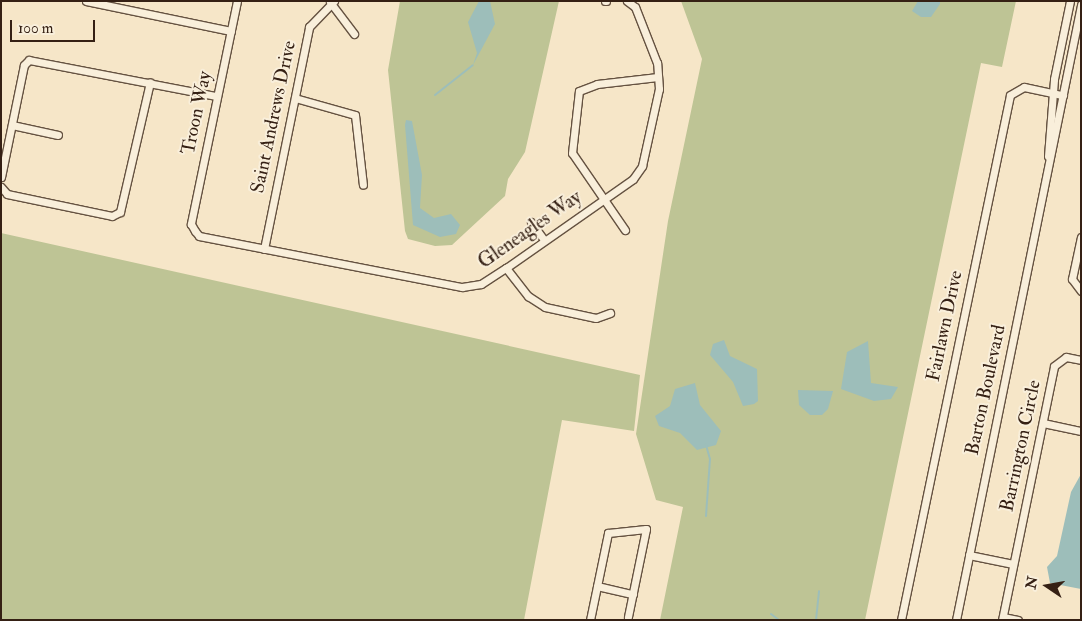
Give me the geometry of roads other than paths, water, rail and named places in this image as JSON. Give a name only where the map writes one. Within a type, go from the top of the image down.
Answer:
[{"type":"street","points":[[86,1],[231,31]]},
{"type":"street","name":"Troon Way","points":[[195,231],[191,224],[237,1]]},
{"type":"street","name":"Gleneagles Way","points":[[195,231],[199,236],[447,287],[482,284],[633,178],[642,166],[658,77],[657,63],[635,7],[627,1]]},
{"type":"street","name":"Barton Boulevard","points":[[1048,166],[1052,92],[1070,1]]},
{"type":"street","points":[[331,2],[354,34]]},
{"type":"street","name":"Saint Andrews Drive","points":[[264,249],[309,27],[331,2]]},
{"type":"street","name":"Barton Boulevard","points":[[956,620],[1081,5]]},
{"type":"street","points":[[1,177],[24,65],[29,60],[216,96]]},
{"type":"street","points":[[625,230],[572,154],[579,91],[597,84],[658,77]]},
{"type":"street","points":[[1,187],[7,194],[112,216],[120,212],[150,82]]},
{"type":"street","name":"Fairlawn Drive","points":[[901,620],[1010,96],[1024,87],[1064,95]]},
{"type":"street","points":[[295,98],[355,115],[363,185]]},
{"type":"street","points":[[12,125],[58,135]]},
{"type":"street","points":[[531,222],[544,240]]},
{"type":"street","points":[[1077,289],[1081,237]]},
{"type":"street","points":[[506,268],[528,296],[545,307],[596,318],[610,313]]},
{"type":"street","name":"Barrington Circle","points":[[1002,618],[1042,423],[1058,360],[1081,360]]},
{"type":"street","points":[[1042,423],[1081,431]]},
{"type":"street","points":[[590,620],[608,533],[646,530],[628,617]]},
{"type":"street","points":[[969,555],[1014,564]]},
{"type":"street","points":[[597,586],[633,594]]},
{"type":"street","points":[[1002,618],[1018,620]]},
{"type":"water","points":[[479,1],[490,1],[495,24],[473,65],[477,53],[468,22]]},
{"type":"water","points":[[918,1],[940,1],[940,4],[931,17],[921,17],[912,11]]},
{"type":"water","points":[[406,120],[412,121],[422,175],[420,208],[434,218],[451,214],[460,225],[456,234],[440,237],[413,225],[405,125]]},
{"type":"water","points":[[724,340],[730,356],[757,369],[758,401],[754,404],[743,406],[733,382],[710,355],[713,344]]},
{"type":"water","points":[[868,341],[871,383],[898,387],[891,399],[874,401],[841,389],[847,352]]},
{"type":"water","points":[[695,383],[700,405],[721,431],[716,445],[697,450],[680,433],[659,426],[655,416],[670,406],[675,389]]},
{"type":"water","points":[[798,390],[833,391],[828,409],[822,415],[810,415],[799,405]]},
{"type":"water","points":[[1081,474],[1081,589],[1050,583],[1047,567],[1057,556],[1071,492]]},
{"type":"waterway","points":[[435,95],[473,65]]},
{"type":"waterway","points":[[706,445],[710,459],[706,516]]},
{"type":"waterway","points":[[816,620],[819,591]]},
{"type":"waterway","points":[[771,614],[779,620]]}]
